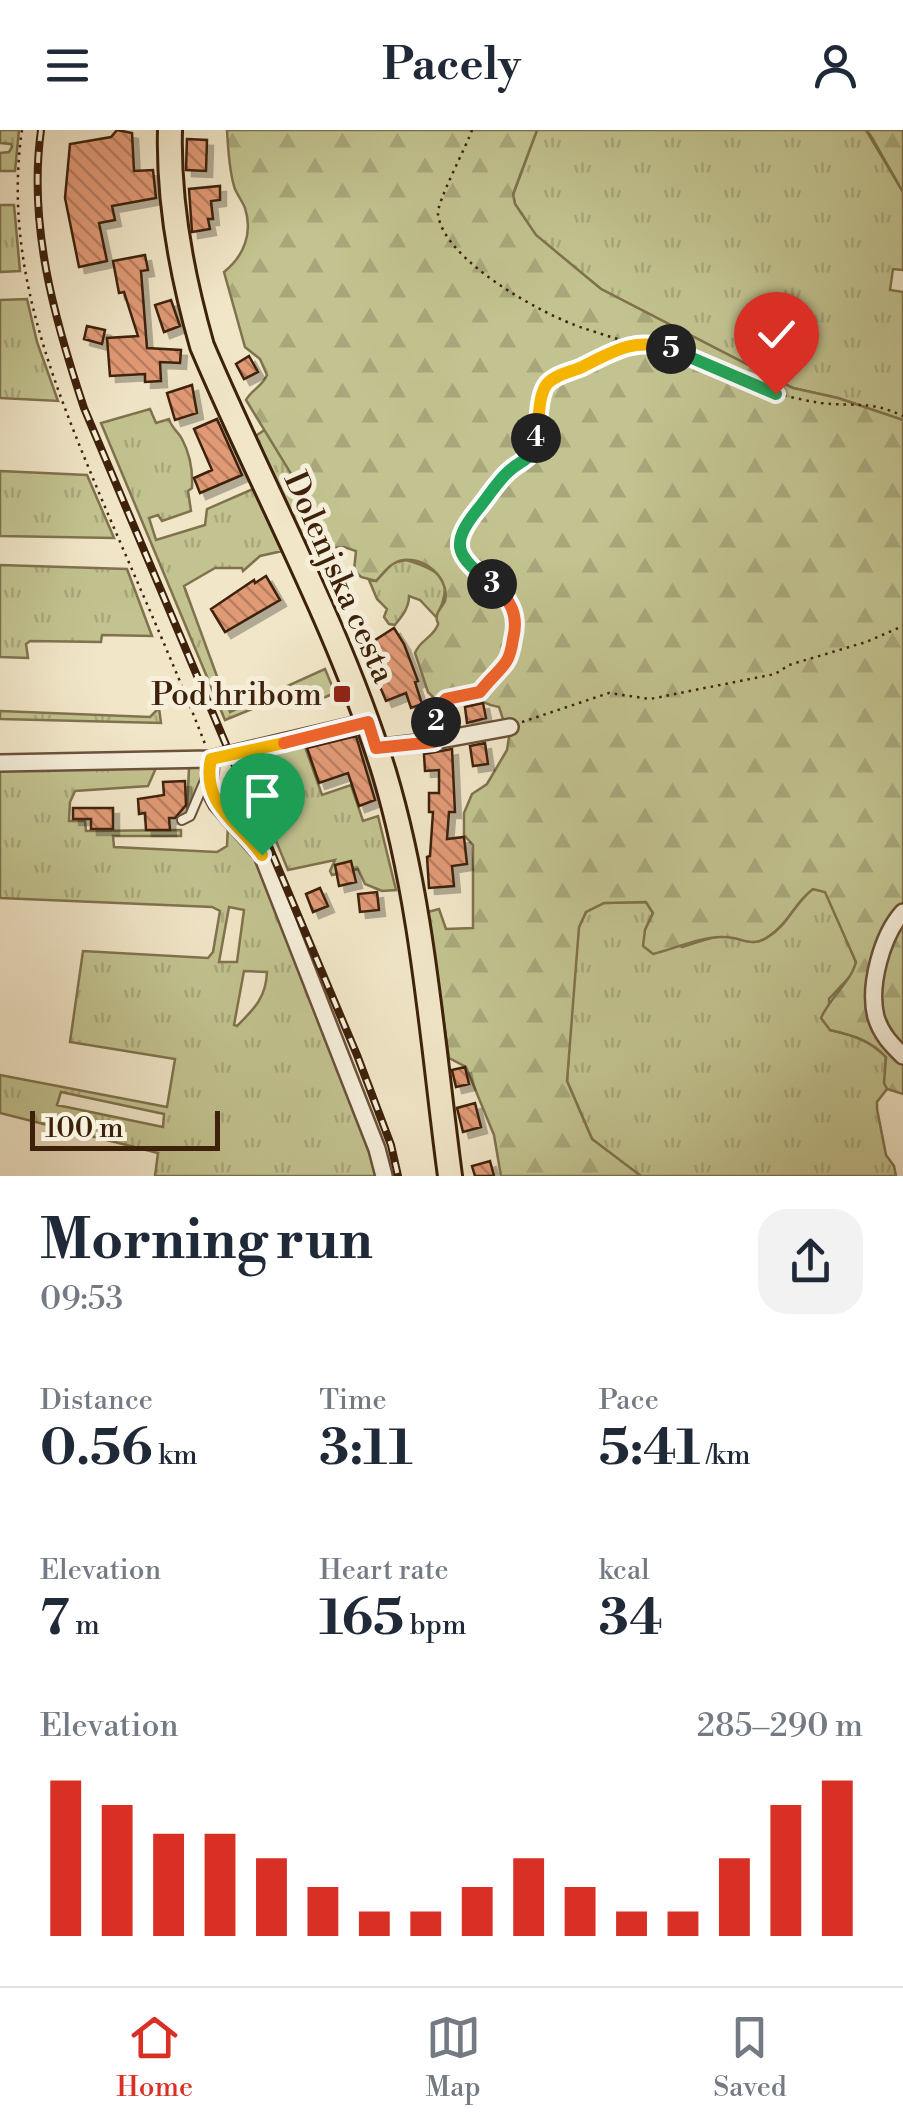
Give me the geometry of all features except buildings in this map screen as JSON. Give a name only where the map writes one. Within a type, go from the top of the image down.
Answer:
[{"type":"main road","name":"Dolenjska cesta","points":[[170,130],[177,234],[187,294],[202,346],[322,610],[368,722],[399,827],[450,1176]]},
{"type":"street","points":[[0,763],[209,766],[368,722]]},
{"type":"street","points":[[376,748],[434,742],[510,727]]},
{"type":"street","points":[[209,766],[209,789],[217,804],[262,855],[384,1176]]},
{"type":"street","points":[[903,912],[882,943],[875,1014],[885,1037],[903,1056]]},
{"type":"lane","points":[[182,820],[190,816],[209,766]]},
{"type":"path","points":[[22,130],[17,183],[19,242],[44,353],[209,766]]},
{"type":"path","points":[[472,130],[436,209],[440,223],[477,269],[546,312],[637,344]]},
{"type":"path","points":[[434,742],[441,704],[446,699],[480,692],[508,660],[516,626],[515,611],[503,594],[462,556],[458,543],[461,530],[510,470],[532,454],[547,385],[610,350],[652,342],[776,394],[819,403],[856,402],[884,407],[903,416]]},
{"type":"path","points":[[510,727],[609,693],[650,699],[775,674],[789,665],[866,642],[903,626]]},
{"type":"green space","points":[[0,130],[19,130],[15,171],[0,171],[0,153],[9,152],[12,147],[0,143]]},
{"type":"green space","points":[[227,130],[537,130],[513,194],[515,204],[536,235],[601,289],[793,388],[903,420],[903,1094],[887,1089],[886,1057],[880,1051],[860,1039],[830,1030],[821,1018],[856,962],[825,892],[813,889],[763,940],[715,937],[653,954],[643,946],[653,913],[646,902],[604,903],[586,912],[579,927],[567,1081],[592,1139],[641,1176],[501,1176],[494,1135],[466,1067],[449,1058],[428,912],[439,909],[446,929],[473,928],[473,845],[464,835],[464,813],[472,794],[487,784],[507,750],[509,737],[499,707],[467,691],[438,702],[428,692],[415,653],[437,627],[438,613],[445,601],[437,574],[421,562],[402,560],[391,565],[376,581],[361,577],[354,570],[356,551],[327,548],[301,490],[246,400],[267,375],[260,359],[245,347],[224,272],[242,251],[248,226],[232,179]]},
{"type":"green space","points":[[537,130],[866,130],[903,192],[903,270],[893,269],[890,290],[903,292],[903,420],[793,388],[601,289],[535,235],[515,204],[513,195]]},
{"type":"green space","points":[[866,130],[903,130],[903,192],[871,136]]},
{"type":"green space","points":[[0,205],[14,205],[20,271],[0,272]]},
{"type":"green space","points":[[27,299],[58,401],[0,398],[0,300]]},
{"type":"green space","points":[[150,409],[156,423],[169,419],[180,436],[192,475],[192,488],[188,491],[191,511],[162,521],[158,515],[149,518],[156,540],[205,525],[207,509],[253,489],[282,551],[260,556],[243,571],[215,568],[184,586],[230,712],[325,669],[335,693],[301,707],[296,691],[225,720],[101,423]]},
{"type":"green space","points":[[266,429],[301,490],[306,509],[327,548],[310,554],[254,437]]},
{"type":"green space","points":[[0,471],[87,475],[114,538],[0,536]]},
{"type":"green space","points":[[406,560],[442,578],[445,594],[436,617],[420,600],[409,596],[395,625],[389,624],[384,617],[387,609],[377,599],[369,580],[376,581],[393,563]]},
{"type":"green space","points":[[0,565],[127,569],[152,636],[102,635],[101,642],[30,641],[26,644],[28,658],[0,657]]},
{"type":"green space","points":[[159,708],[161,723],[0,719],[0,711],[150,717]]},
{"type":"green space","points":[[303,741],[322,795],[351,785],[363,821],[378,816],[396,890],[382,891],[365,884],[358,869],[332,875],[335,860],[288,870],[242,758]]},
{"type":"green space","points":[[199,764],[202,776],[187,812],[189,768],[156,768],[148,786],[75,791],[69,821],[85,821],[86,831],[181,830],[181,836],[113,836],[114,847],[217,852],[227,846],[228,824],[257,857],[379,1176],[155,1176],[158,1153],[0,1113],[0,1075],[167,1107],[175,1059],[70,1042],[83,951],[208,958],[213,952],[220,911],[212,907],[0,898],[0,765]],"holes":[[[229,907],[244,910],[237,962],[219,962]],[[244,971],[267,972],[258,1002],[234,1025]],[[61,1092],[164,1114],[163,1127],[57,1105]]]},
{"type":"green space","points":[[813,889],[826,892],[856,962],[854,972],[829,999],[830,1030],[860,1039],[886,1057],[887,1089],[877,1102],[877,1109],[886,1155],[896,1176],[641,1176],[592,1139],[567,1081],[579,927],[586,912],[604,903],[646,902],[653,913],[645,930],[682,947],[722,936],[756,942],[775,932]]},
{"type":"railway","points":[[41,130],[38,201],[46,271],[84,408],[357,1055],[391,1145],[398,1176]]},
{"type":"place","name":"Pod hribom","points":[[342,694]]},
{"type":"route","points":[[262,855],[217,804],[209,789],[211,759],[368,722],[376,748],[434,742],[441,704],[446,699],[467,698],[480,692],[508,660],[516,626],[515,611],[503,594],[470,567],[458,543],[461,530],[510,470],[532,454],[547,385],[610,350],[652,342],[776,394]]}]
